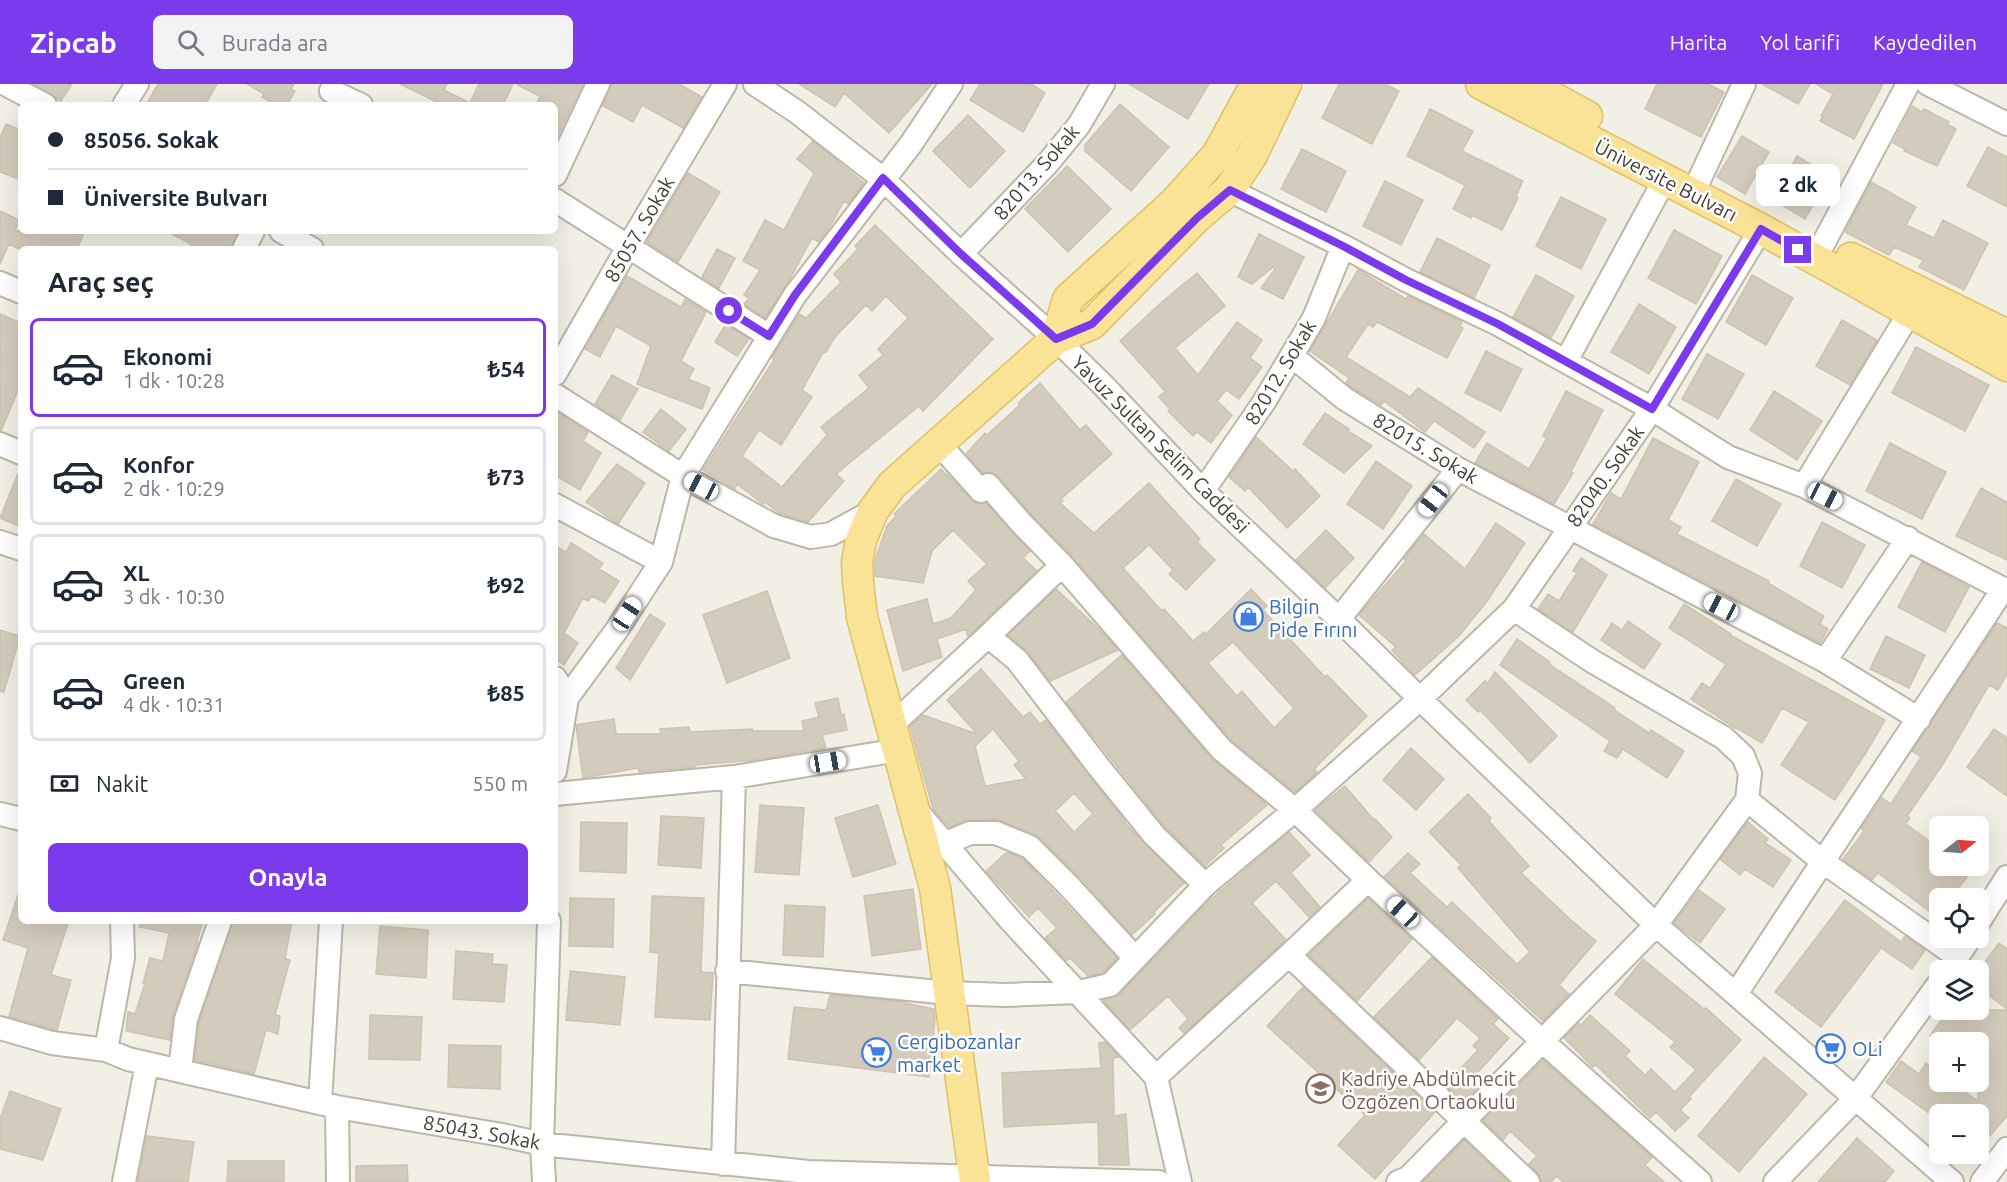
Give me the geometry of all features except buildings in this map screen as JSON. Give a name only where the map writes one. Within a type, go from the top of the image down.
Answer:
[{"type":"main road","points":[[1056,339],[1068,300],[1174,203],[1217,155],[1256,84]]},
{"type":"main road","points":[[974,1180],[935,888],[862,617],[857,562],[861,540],[873,511],[892,485],[1056,339],[1092,324],[1197,218],[1230,190],[1252,155],[1286,84]]},
{"type":"main road","name":"Üniversite Bulvarı","points":[[1481,84],[1761,229],[2007,366]]},
{"type":"main road","name":"Üniversite Bulvarı","points":[[1528,84],[1823,244],[2007,335]]},
{"type":"street","points":[[126,102],[137,84]]},
{"type":"street","points":[[558,169],[598,84]]},
{"type":"street","name":"85057. Sokak","points":[[558,369],[725,84]]},
{"type":"street","name":"Yavuz Sultan Selim Caddesi","points":[[755,84],[797,112],[883,178],[961,254],[1056,339],[1103,385],[1203,491],[1656,925],[1952,1182]]},
{"type":"street","points":[[558,753],[567,698],[616,631],[661,562],[683,476],[795,295],[911,144],[951,84]]},
{"type":"street","name":"82013. Sokak","points":[[961,254],[1047,164],[1079,125],[1103,84]]},
{"type":"street","points":[[1700,178],[1744,84]]},
{"type":"street","points":[[1823,244],[1908,84]]},
{"type":"street","points":[[1928,84],[2007,124]]},
{"type":"street","points":[[17,87],[40,102]]},
{"type":"street","points":[[329,93],[352,102]]},
{"type":"street","points":[[1566,361],[1665,179]]},
{"type":"street","points":[[1230,190],[1498,324],[1652,409],[1728,457],[1804,486],[2005,590],[1822,861],[1736,994]]},
{"type":"street","points":[[558,202],[769,336]]},
{"type":"street","name":"82040. Sokak","points":[[727,971],[949,993],[1005,995],[1078,992],[1110,984],[1205,885],[1295,810],[1420,699],[1514,609],[1652,409],[1761,229]]},
{"type":"street","points":[[286,234],[307,246]]},
{"type":"street","name":"82012. Sokak","points":[[1203,491],[1264,402],[1314,318],[1343,246]]},
{"type":"street","points":[[0,283],[18,291]]},
{"type":"street","points":[[1804,486],[1910,312]]},
{"type":"street","name":"82015. Sokak","points":[[1292,356],[1345,399],[1458,469],[1825,661],[1918,719]]},
{"type":"street","points":[[558,397],[683,476],[774,526],[811,537],[831,534],[873,511]]},
{"type":"street","points":[[939,444],[981,491],[988,485],[1062,565],[1222,750],[1295,810],[1541,1040],[1700,1182]]},
{"type":"street","points":[[1339,619],[1458,469]]},
{"type":"street","points":[[558,507],[661,562]]},
{"type":"street","points":[[1825,661],[1908,538]]},
{"type":"street","points":[[0,542],[18,548]]},
{"type":"street","points":[[558,794],[734,777],[895,738],[988,636],[1062,565]]},
{"type":"street","points":[[1406,1181],[1463,1119],[1656,925],[1747,800],[1750,773],[1743,756],[1724,738],[1592,661],[1514,609]]},
{"type":"street","points":[[988,636],[1017,660],[1154,835],[1205,885]]},
{"type":"street","points":[[558,683],[567,698]]},
{"type":"street","points":[[723,1164],[734,777]]},
{"type":"street","points":[[1747,800],[1822,861],[1958,955]]},
{"type":"street","points":[[914,808],[1011,921],[1156,1077],[1180,1182]]},
{"type":"street","points":[[0,814],[18,818]]},
{"type":"street","points":[[944,844],[970,833],[996,833],[1030,848],[1135,958]]},
{"type":"street","points":[[1989,906],[2007,877]]},
{"type":"street","points":[[1156,1077],[1368,880]]},
{"type":"street","points":[[106,1050],[123,958],[122,924]]},
{"type":"street","points":[[180,1071],[186,1019],[219,924]]},
{"type":"street","points":[[332,924],[329,1105],[339,1182]]},
{"type":"street","points":[[544,1182],[542,1144],[549,924]]},
{"type":"street","points":[[1289,955],[1528,1182]]},
{"type":"street","points":[[1775,1182],[1855,1099],[1929,997]]},
{"type":"street","name":"85043. Sokak","points":[[0,1028],[52,1043],[106,1050],[147,1064],[329,1105],[542,1144],[723,1164],[808,1177],[1159,1182]]},
{"type":"street","points":[[124,1182],[147,1064]]},
{"type":"street","points":[[1982,1182],[2007,1149]]},
{"type":"place","name":"Bilgin Pide Fırını","points":[[1248,617]]},
{"type":"place","name":"OLi","points":[[1831,1048]]},
{"type":"place","name":"Cergibozanlar market","points":[[876,1052]]},
{"type":"place","name":"Kadriye Abdülmecit Özgözen Ortaokulu","points":[[1320,1089]]},
{"type":"route","points":[[729,311],[769,336],[795,295],[883,178],[961,254],[1056,339],[1092,324],[1197,218],[1230,190],[1498,324],[1652,409],[1761,229],[1798,250]]}]
